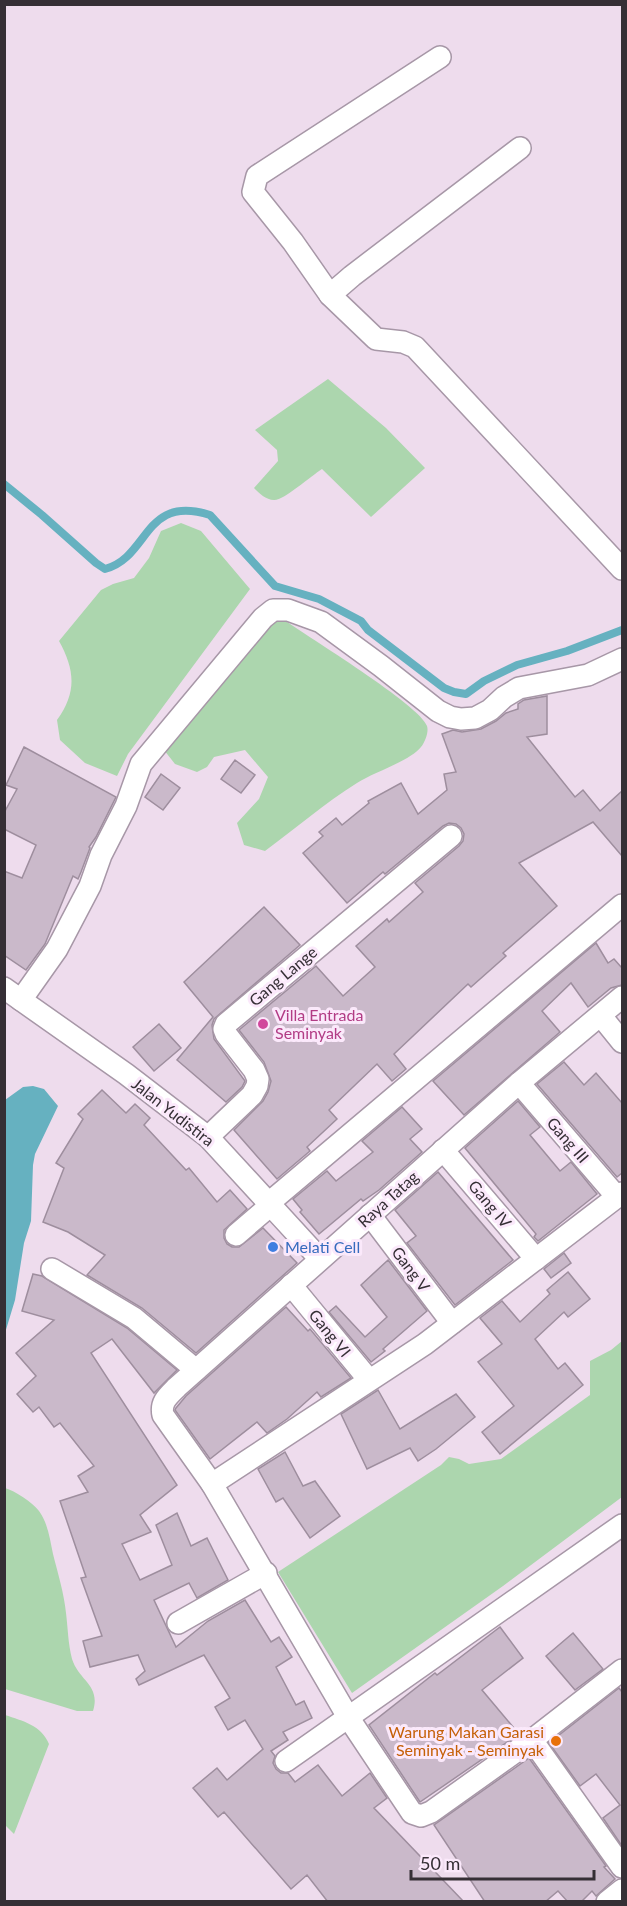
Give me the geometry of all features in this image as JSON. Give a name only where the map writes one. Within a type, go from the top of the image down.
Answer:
[{"type":"street","points":[[440,57],[257,176],[253,192],[293,242],[330,295],[376,339],[403,342],[415,348],[622,569]]},
{"type":"street","points":[[330,295],[520,148]]},
{"type":"street","points":[[13,994],[57,949],[90,886],[101,855],[126,806],[141,764],[256,626],[273,610],[288,610],[321,622],[438,711],[461,719],[475,717],[490,710],[504,697],[519,688],[588,675],[622,659]]},
{"type":"street","name":"Gang Lange","points":[[208,1137],[252,1095],[257,1086],[258,1078],[226,1034],[224,1029],[226,1024],[451,836]]},
{"type":"street","points":[[236,1235],[622,905]]},
{"type":"street","name":"Jalan Yudistira","points":[[13,994],[126,1074],[208,1137],[320,1259]]},
{"type":"street","name":"Raya Tatag","points":[[212,1484],[163,1415],[161,1408],[164,1401],[443,1150],[622,997]]},
{"type":"street","points":[[601,1016],[622,1042]]},
{"type":"street","name":"Gang III","points":[[519,1083],[620,1195]]},
{"type":"street","name":"Gang IV","points":[[443,1150],[536,1259]]},
{"type":"street","points":[[620,1195],[452,1323],[212,1484],[348,1716],[412,1814],[421,1816],[431,1812],[532,1740],[622,1670]]},
{"type":"street","name":"Gang V","points":[[370,1215],[452,1323]]},
{"type":"street","points":[[52,1269],[134,1318],[196,1370]]},
{"type":"street","name":"Gang VI","points":[[291,1285],[369,1380]]},
{"type":"street","points":[[286,1761],[622,1525]]},
{"type":"street","points":[[177,1623],[266,1573]]},
{"type":"street","points":[[532,1740],[622,1867]]},
{"type":"street","points":[[607,1902],[622,1890]]},
{"type":"green space","points":[[328,379],[386,428],[425,468],[371,517],[322,469],[278,499],[268,499],[254,488],[278,461],[277,450],[255,430]]},
{"type":"green space","points":[[181,523],[201,531],[250,589],[128,754],[117,776],[85,763],[60,740],[57,720],[68,700],[72,681],[71,671],[59,641],[101,590],[134,578],[149,558],[161,531]]},
{"type":"green space","points":[[284,620],[405,703],[420,716],[427,726],[427,731],[424,742],[416,752],[345,791],[265,851],[244,845],[237,823],[259,799],[268,777],[245,750],[214,757],[207,767],[197,772],[175,764],[164,750],[271,623]]},
{"type":"green space","points":[[622,1341],[622,1497],[503,1586],[352,1693],[278,1572],[441,1465],[449,1457],[469,1464],[501,1459],[590,1395],[590,1361],[611,1350]]},
{"type":"green space","points":[[5,1488],[32,1504],[45,1521],[64,1598],[72,1659],[79,1673],[92,1689],[95,1702],[93,1711],[77,1711],[5,1689]]},
{"type":"green space","points":[[5,1715],[36,1728],[49,1744],[14,1834],[6,1826],[5,1819]]},
{"type":"water","points":[[33,1086],[44,1089],[58,1106],[35,1154],[31,1221],[24,1243],[15,1300],[5,1333],[5,1100],[23,1087]]},
{"type":"building","points":[[547,696],[547,734],[527,737],[575,797],[583,790],[600,811],[622,791],[622,856],[593,822],[519,863],[557,906],[503,953],[506,956],[471,987],[468,984],[394,1054],[406,1069],[392,1081],[377,1064],[329,1110],[337,1119],[307,1147],[310,1151],[277,1179],[234,1130],[263,1101],[271,1081],[264,1062],[239,1030],[316,966],[343,996],[375,967],[356,946],[387,919],[389,922],[423,892],[415,883],[459,846],[464,834],[456,824],[449,823],[443,826],[347,903],[303,853],[323,836],[319,832],[336,818],[342,825],[369,803],[368,801],[401,783],[418,814],[447,790],[444,774],[456,772],[442,734],[453,730],[462,732],[481,729],[506,713],[518,709],[518,704],[524,700]]},
{"type":"building","points":[[24,747],[116,797],[89,847],[78,879],[73,876],[45,944],[26,970],[4,955],[4,871],[22,878],[36,845],[4,829],[4,813],[17,789],[6,785]]},
{"type":"building","points":[[235,760],[255,775],[241,793],[221,779]]},
{"type":"building","points":[[161,774],[180,788],[163,810],[145,797]]},
{"type":"building","points":[[264,907],[300,945],[214,1019],[212,1025],[214,1039],[245,1081],[242,1087],[226,1102],[177,1060],[213,1017],[184,982]]},
{"type":"building","points":[[596,943],[608,963],[614,959],[622,968],[622,985],[611,988],[588,1007],[571,983],[542,1011],[560,1032],[464,1115],[433,1081]]},
{"type":"building","points":[[159,1024],[181,1048],[154,1071],[133,1047]]},
{"type":"building","points":[[564,1062],[584,1085],[596,1073],[622,1103],[622,1173],[617,1177],[537,1084]]},
{"type":"building","points":[[102,1090],[126,1113],[135,1104],[150,1118],[144,1125],[186,1170],[189,1168],[217,1202],[230,1190],[247,1209],[224,1230],[227,1244],[239,1247],[263,1228],[297,1263],[196,1353],[142,1308],[87,1275],[105,1255],[68,1232],[43,1222],[64,1168],[56,1163],[83,1119],[78,1114]]},
{"type":"building","points":[[518,1101],[540,1127],[530,1135],[560,1171],[571,1162],[597,1194],[538,1241],[534,1237],[536,1234],[465,1148]]},
{"type":"building","points":[[402,1107],[422,1129],[410,1139],[422,1152],[379,1190],[363,1201],[361,1199],[319,1234],[300,1212],[302,1210],[293,1199],[327,1171],[336,1181],[373,1152],[362,1141]]},
{"type":"building","points":[[438,1172],[513,1260],[455,1305],[407,1243],[416,1236],[395,1210]]},
{"type":"building","points":[[564,1253],[571,1263],[551,1278],[544,1269]]},
{"type":"building","points":[[388,1260],[427,1311],[371,1362],[329,1312],[336,1306],[365,1337],[387,1317],[361,1285]]},
{"type":"building","points":[[568,1272],[590,1299],[568,1317],[564,1312],[535,1339],[558,1369],[565,1363],[583,1385],[500,1454],[482,1432],[514,1406],[478,1362],[502,1344],[480,1318],[502,1301],[520,1322],[550,1294],[547,1290]]},
{"type":"building","points":[[33,1274],[42,1276],[127,1328],[177,1370],[154,1393],[112,1339],[91,1353],[177,1485],[140,1515],[151,1532],[122,1544],[140,1580],[172,1565],[156,1525],[177,1513],[191,1546],[207,1538],[228,1580],[197,1598],[189,1583],[154,1600],[176,1647],[208,1621],[245,1600],[271,1642],[279,1637],[292,1657],[276,1667],[296,1705],[304,1701],[312,1718],[283,1732],[288,1740],[271,1751],[275,1756],[273,1763],[276,1769],[281,1773],[288,1773],[295,1782],[318,1765],[342,1796],[370,1773],[387,1798],[374,1808],[464,1902],[328,1902],[307,1875],[291,1889],[224,1812],[218,1817],[193,1788],[217,1768],[227,1780],[263,1749],[245,1720],[228,1730],[215,1707],[230,1698],[204,1655],[139,1685],[136,1679],[145,1671],[138,1655],[90,1667],[83,1641],[102,1636],[81,1578],[86,1577],[60,1501],[88,1492],[78,1476],[94,1466],[60,1423],[54,1427],[39,1407],[33,1412],[17,1394],[36,1376],[16,1353],[54,1320],[22,1311]]},
{"type":"building","points":[[286,1307],[308,1331],[310,1329],[351,1378],[321,1397],[317,1392],[287,1419],[267,1433],[257,1422],[210,1459],[175,1410],[176,1408],[186,1396]]},
{"type":"building","points":[[378,1390],[400,1429],[456,1394],[475,1417],[418,1461],[410,1448],[367,1469],[341,1414]]},
{"type":"building","points":[[285,1452],[303,1486],[315,1481],[340,1516],[310,1538],[283,1498],[276,1502],[258,1469]]},
{"type":"building","points":[[500,1627],[523,1658],[482,1690],[519,1734],[420,1802],[369,1725],[435,1673],[437,1675]]},
{"type":"building","points":[[573,1633],[603,1669],[575,1690],[546,1656]]},
{"type":"building","points":[[619,1688],[622,1692],[622,1846],[603,1818],[620,1805],[596,1774],[580,1786],[549,1743]]},
{"type":"building","points":[[529,1758],[606,1866],[604,1867],[615,1879],[596,1896],[592,1891],[581,1902],[568,1902],[558,1891],[545,1902],[485,1902],[434,1825]]},
{"type":"waterway","points":[[4,484],[105,569],[120,562],[131,553],[159,520],[172,513],[188,511],[210,515],[275,586],[319,599],[361,621],[368,630],[444,688],[454,692],[466,694],[484,681],[517,665],[567,651],[622,630]]},
{"type":"place","name":"Villa Entrada Seminyak","points":[[263,1024]]},
{"type":"place","name":"Melati Cell","points":[[273,1247]]},
{"type":"place","name":"Warung Makan Garasi Seminyak - Seminyak","points":[[556,1741]]}]
